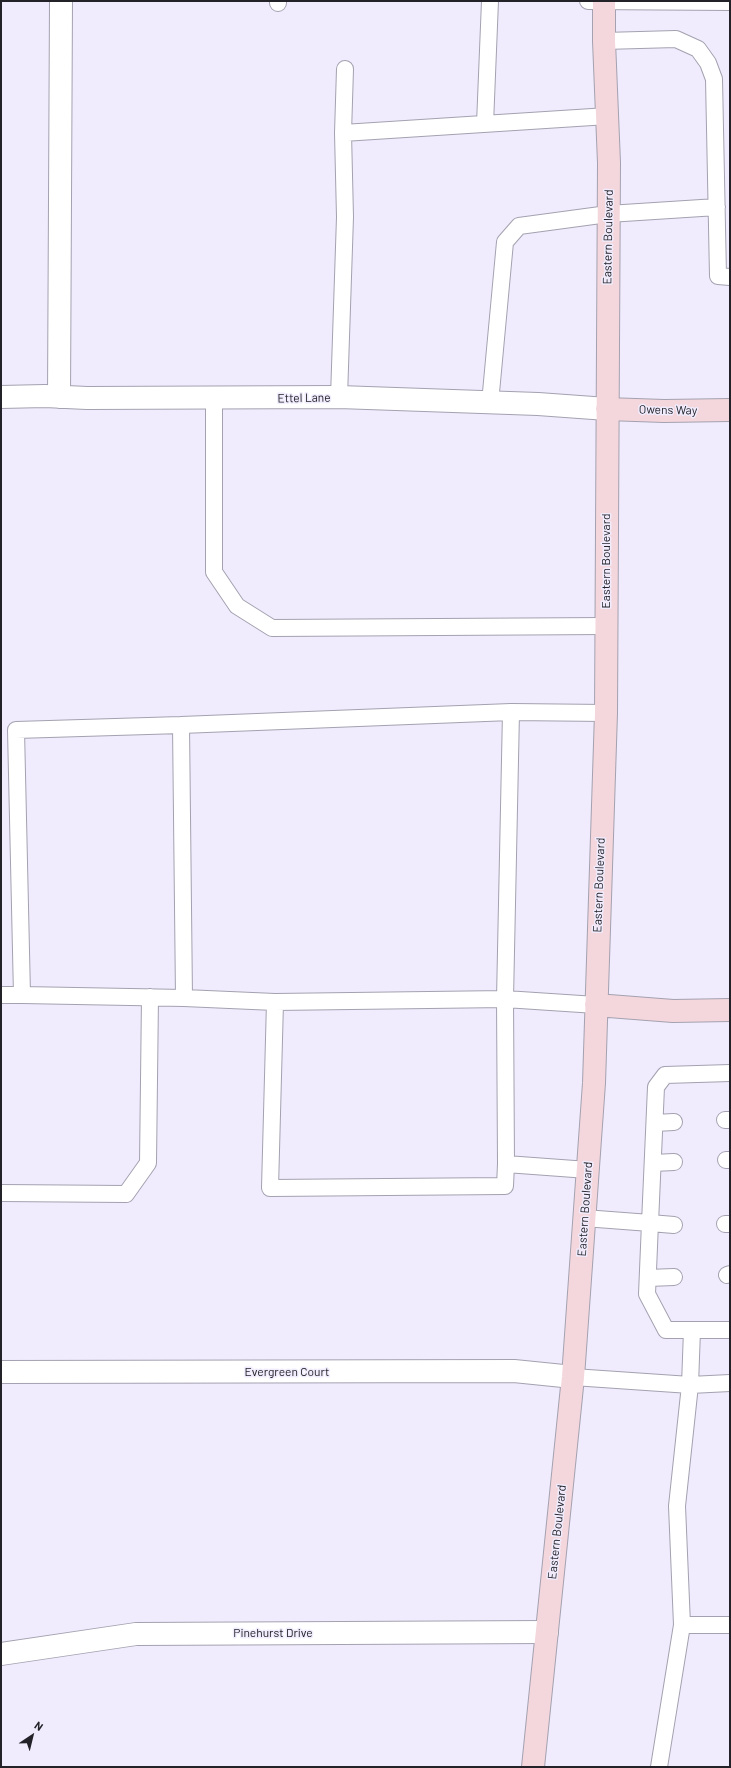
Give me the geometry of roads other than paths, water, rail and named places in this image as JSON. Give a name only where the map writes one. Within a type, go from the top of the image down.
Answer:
[{"type":"main road","name":"Eastern Boulevard","points":[[533,1767],[572,1377],[594,1083],[606,713],[608,116],[604,41],[599,1]]},
{"type":"main road","name":"Owens Way","points":[[607,409],[664,411],[730,410]]},
{"type":"main road","points":[[596,1005],[673,1011],[730,1010]]},
{"type":"street","points":[[59,397],[61,1]]},
{"type":"street","name":"Ettel Lane","points":[[1,397],[339,397],[538,404],[607,409]]},
{"type":"street","name":"Evergreen Court","points":[[1,1372],[514,1371],[572,1377]]},
{"type":"street","name":"Pinehurst Drive","points":[[1,1654],[136,1634],[547,1632]]},
{"type":"lane","points":[[485,124],[490,1]]},
{"type":"lane","points":[[599,1],[730,2]]},
{"type":"lane","points":[[604,41],[676,38],[698,49],[708,63],[714,79],[718,276],[730,277]]},
{"type":"lane","points":[[339,397],[344,217],[343,133],[345,69]]},
{"type":"lane","points":[[343,133],[608,116]]},
{"type":"lane","points":[[490,403],[505,242],[520,226],[608,214],[717,207]]},
{"type":"lane","points":[[214,398],[214,572],[237,606],[272,628],[606,626]]},
{"type":"lane","points":[[275,1002],[270,1188],[505,1186],[505,999],[511,712]]},
{"type":"lane","points":[[22,995],[16,730],[511,712],[606,713]]},
{"type":"lane","points":[[182,725],[184,998]]},
{"type":"lane","points":[[1,995],[150,997],[275,1002],[505,999],[596,1005]]},
{"type":"lane","points":[[1,1193],[126,1194],[148,1163],[150,997]]},
{"type":"lane","points":[[730,1073],[665,1075],[656,1087],[647,1294],[666,1330],[730,1330]]},
{"type":"lane","points":[[655,1122],[674,1122]]},
{"type":"lane","points":[[653,1163],[674,1162]]},
{"type":"lane","points":[[506,1164],[588,1170]]},
{"type":"lane","points":[[584,1218],[674,1225]]},
{"type":"lane","points":[[648,1278],[674,1277]]},
{"type":"lane","points":[[659,1767],[682,1625],[677,1506],[690,1385],[692,1330]]},
{"type":"lane","points":[[572,1377],[690,1385],[730,1383]]},
{"type":"lane","points":[[682,1625],[730,1625]]}]
